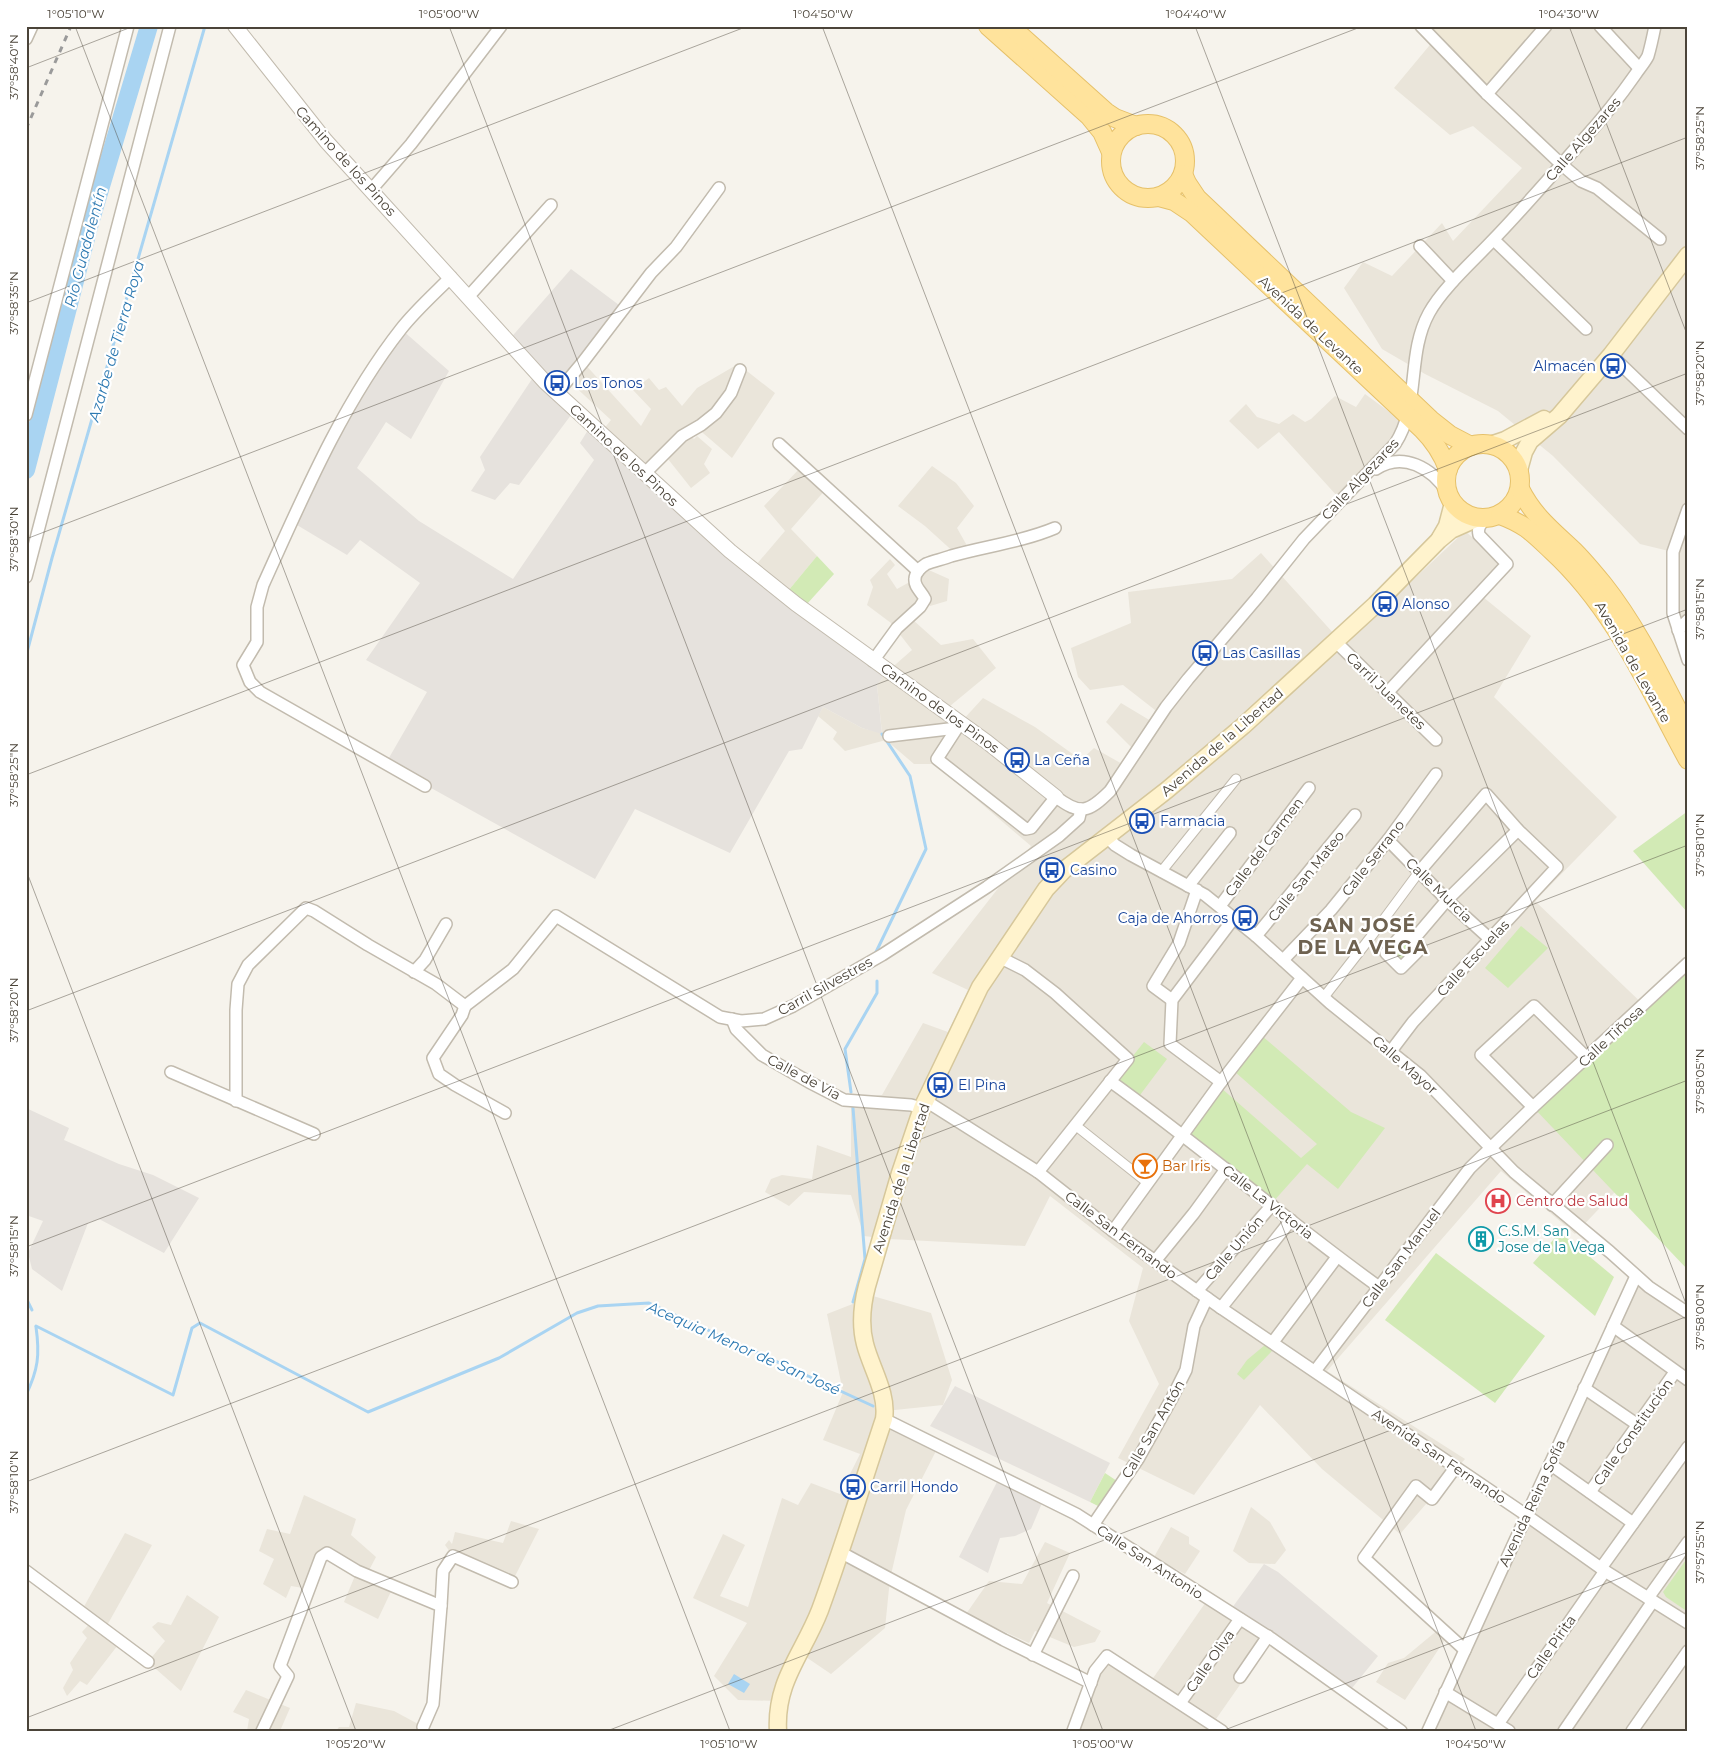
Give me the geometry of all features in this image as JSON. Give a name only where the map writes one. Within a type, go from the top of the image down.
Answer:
[{"type":"main road","points":[[988,26],[1089,116],[1102,132],[1111,152],[1112,172],[1122,188],[1139,197],[1159,197],[1176,186],[1185,167],[1184,153],[1179,140],[1169,130],[1156,125],[1143,124],[1123,133],[1111,152]]},
{"type":"main road","points":[[1010,26],[1106,112],[1136,126]]},
{"type":"main road","name":"Avenida de Levante","points":[[1183,174],[1197,198],[1410,409],[1435,442],[1448,469]]},
{"type":"main road","name":"Avenida de Levante","points":[[1159,197],[1174,201],[1192,213],[1410,409],[1472,446]]},
{"type":"main road","points":[[1568,405],[1505,440],[1490,445],[1472,446],[1460,453],[1448,469],[1446,477],[1450,498],[1464,513],[1488,517],[1513,504],[1520,489],[1519,470],[1524,452],[1530,441],[1552,423],[1568,405],[1611,355],[1688,255]]},
{"type":"main road","points":[[1490,445],[1508,453],[1519,470]]},
{"type":"main road","name":"Avenida de Levante","points":[[1520,489],[1536,516],[1580,558],[1614,600],[1652,661],[1688,730]]},
{"type":"main road","name":"Avenida de la Libertad","points":[[1439,540],[1447,526],[1450,498]]},
{"type":"main road","name":"Avenida de Levante","points":[[1488,517],[1521,523],[1566,564],[1592,593],[1639,667],[1688,760]]},
{"type":"main road","name":"Avenida de la Libertad","points":[[778,1731],[781,1694],[788,1676],[816,1622],[884,1419],[884,1398],[864,1341],[862,1309],[867,1286],[900,1173],[924,1104],[975,997],[999,957],[1052,882],[1064,870],[1206,758],[1336,642],[1439,540],[1452,530],[1488,517]]},
{"type":"street","points":[[26,40],[32,26]]},
{"type":"street","points":[[26,415],[128,26]]},
{"type":"street","points":[[26,577],[170,26]]},
{"type":"street","name":"Camino de los Pinos","points":[[235,26],[305,116],[557,393],[730,551],[796,604],[959,725],[998,750],[1071,808],[1081,809]]},
{"type":"street","points":[[371,190],[410,144],[501,26]]},
{"type":"street","points":[[1421,26],[1487,94],[1561,164],[1581,180],[1597,188],[1660,239]]},
{"type":"street","points":[[1487,94],[1546,26]]},
{"type":"street","points":[[1600,26],[1640,68]]},
{"type":"street","name":"Calle Algezares","points":[[1081,809],[1086,809],[1097,803],[1110,791],[1177,693],[1304,539],[1395,444],[1403,430],[1410,409],[1413,365],[1421,329],[1429,312],[1453,281],[1494,240],[1619,99],[1647,57],[1655,26]]},
{"type":"street","points":[[557,393],[651,273],[676,248],[719,188]]},
{"type":"street","points":[[469,296],[551,205]]},
{"type":"street","points":[[1494,240],[1586,329]]},
{"type":"street","points":[[1420,246],[1453,281]]},
{"type":"street","points":[[425,786],[260,692],[250,682],[242,665],[257,642],[257,607],[263,585],[322,458],[359,391],[401,329],[451,277]]},
{"type":"street","points":[[1611,355],[1688,429]]},
{"type":"street","points":[[645,473],[682,436],[701,425],[716,413],[731,393],[740,370]]},
{"type":"street","points":[[779,444],[918,570]]},
{"type":"street","points":[[1368,474],[1387,463],[1394,461],[1409,462],[1429,472],[1450,498]]},
{"type":"street","points":[[1688,509],[1673,552],[1673,613],[1688,660]]},
{"type":"street","points":[[1387,693],[1507,564],[1479,535],[1479,525],[1488,517]]},
{"type":"street","points":[[874,661],[897,628],[920,607],[925,599],[917,587],[915,579],[918,570],[924,564],[1040,534],[1055,528]]},
{"type":"street","points":[[1678,630],[1688,620]]},
{"type":"street","name":"Carril Juanetes","points":[[1336,642],[1436,740]]},
{"type":"street","points":[[889,736],[959,725]]},
{"type":"street","points":[[959,725],[937,759],[1026,829],[1031,828],[1056,796]]},
{"type":"street","name":"Calle Serrano","points":[[1283,960],[1331,910],[1388,840],[1436,774]]},
{"type":"street","points":[[1161,872],[1236,779]]},
{"type":"street","name":"Calle del Carmen","points":[[1220,906],[1309,788]]},
{"type":"street","points":[[1324,998],[1419,872],[1486,794],[1518,830],[1447,900],[1413,940]]},
{"type":"street","name":"Carril Silvestres","points":[[465,1006],[513,969],[556,916],[720,1017],[741,1021],[764,1019],[793,1006],[882,955],[987,887],[1041,850],[1080,818],[1081,809]]},
{"type":"street","name":"Calle San Mateo","points":[[1256,936],[1355,815]]},
{"type":"street","name":"Calle Escuelas","points":[[1391,1051],[1413,1022],[1557,867],[1518,830]]},
{"type":"street","points":[[1172,1000],[1153,986],[1179,943],[1193,888],[1230,833]]},
{"type":"street","name":"Calle Mayor","points":[[1107,836],[1120,848],[1193,888],[1220,906],[1324,998],[1428,1083],[1514,1172],[1656,1293],[1688,1313]]},
{"type":"street","name":"Calle Murcia","points":[[1388,840],[1447,900],[1490,939]]},
{"type":"street","points":[[236,1100],[236,1010],[238,984],[248,965],[306,908],[436,984],[465,1006],[462,1014],[433,1058],[439,1074],[455,1086],[505,1113]]},
{"type":"street","points":[[1221,1082],[1170,1044],[1172,1000],[1234,918]]},
{"type":"street","points":[[414,972],[425,960],[446,924]]},
{"type":"street","points":[[999,957],[1025,970],[1128,1059],[1038,1172]]},
{"type":"street","name":"Calle Tiñosa","points":[[1490,1149],[1688,963]]},
{"type":"street","points":[[1113,1231],[1182,1134],[1302,978]]},
{"type":"street","points":[[1533,1107],[1481,1055],[1534,1006],[1587,1058]]},
{"type":"street","name":"Calle de Via","points":[[732,1019],[736,1028],[762,1055],[844,1100],[911,1105],[924,1104]]},
{"type":"street","points":[[171,1072],[314,1134]]},
{"type":"street","name":"Calle La Victoria","points":[[1110,1081],[1182,1134],[1337,1257],[1379,1287]]},
{"type":"street","name":"Calle San Fernando","points":[[924,1104],[1038,1172],[1113,1231],[1314,1371]]},
{"type":"street","points":[[1075,1125],[1148,1183]]},
{"type":"street","points":[[1552,1205],[1607,1145]]},
{"type":"street","name":"Calle San Manuel","points":[[1314,1371],[1462,1178],[1490,1149]]},
{"type":"street","points":[[1155,1261],[1194,1213],[1226,1169]]},
{"type":"street","name":"Calle Unión","points":[[1197,1291],[1272,1204]]},
{"type":"street","points":[[1221,1308],[1291,1220]]},
{"type":"street","points":[[1272,1342],[1337,1257]]},
{"type":"street","name":"Avenida Reina Sofía","points":[[1428,1731],[1636,1276]]},
{"type":"street","name":"Calle San Antón","points":[[1093,1525],[1138,1459],[1172,1398],[1186,1370],[1194,1326],[1207,1298]]},
{"type":"street","points":[[1613,1326],[1688,1380]]},
{"type":"street","name":"Avenida San Fernando","points":[[1314,1371],[1603,1569],[1688,1623]]},
{"type":"street","name":"Calle Constitución","points":[[1590,1492],[1675,1372]]},
{"type":"street","points":[[1584,1388],[1638,1425]]},
{"type":"street","name":"Calle San Antonio","points":[[884,1419],[1076,1514],[1268,1636],[1401,1731]]},
{"type":"street","name":"Calle Pirita","points":[[1498,1724],[1633,1523],[1686,1454]]},
{"type":"street","points":[[1550,1464],[1633,1523]]},
{"type":"street","points":[[1455,1468],[1432,1499],[1416,1486],[1364,1558],[1465,1650]]},
{"type":"street","points":[[1564,1731],[1688,1542]]},
{"type":"street","points":[[840,1552],[1033,1655],[1091,1683]]},
{"type":"street","points":[[262,1731],[288,1676],[280,1666],[321,1557],[326,1553],[358,1570],[441,1606]]},
{"type":"street","points":[[423,1727],[433,1704],[443,1571],[452,1556],[512,1582]]},
{"type":"street","points":[[26,1570],[148,1662]]},
{"type":"street","points":[[1033,1655],[1073,1576]]},
{"type":"street","name":"Calle Oliva","points":[[1180,1703],[1240,1618]]},
{"type":"street","points":[[1240,1677],[1268,1636]]},
{"type":"street","points":[[1632,1731],[1688,1651]]},
{"type":"street","points":[[1073,1731],[1095,1671],[1107,1656],[1222,1731]]},
{"type":"street","points":[[1445,1692],[1509,1731]]},
{"type":"shaded area","points":[[1420,26],[1688,26],[1688,620],[1678,630],[1673,552],[1640,544],[1553,456],[1498,411],[1425,374],[1382,349],[1344,288],[1363,262],[1392,276],[1442,223],[1453,241],[1522,168],[1473,126],[1450,135],[1394,88],[1434,40]]},
{"type":"shaded area","points":[[1422,26],[1546,26],[1487,94]]},
{"type":"shaded area","points":[[571,269],[623,308],[558,393],[645,473],[888,671],[877,685],[882,734],[862,728],[823,707],[802,749],[789,751],[730,853],[635,809],[595,879],[386,763],[427,692],[366,660],[420,583],[360,540],[347,555],[297,525],[322,458],[401,329],[449,371],[411,439],[386,422],[357,468],[419,521],[513,579],[594,460],[580,443],[588,430],[571,415],[519,485],[510,483],[495,500],[471,491],[485,470],[480,457],[536,373],[508,341]]},
{"type":"shaded area","points":[[583,362],[641,426],[651,409],[633,390],[649,378],[659,390],[666,387],[682,406],[697,388],[738,364],[775,393],[732,458],[696,427],[690,435],[694,439],[697,436],[712,449],[704,464],[710,473],[691,488],[664,454],[648,471],[603,430],[611,420],[571,383]]},
{"type":"shaded area","points":[[1365,394],[1399,419],[1394,438],[1338,497],[1279,432],[1258,449],[1229,421],[1246,404],[1257,417],[1279,424],[1293,414],[1305,422],[1311,419],[1335,396],[1356,407]]},
{"type":"shaded area","points":[[932,466],[956,483],[974,506],[957,528],[970,551],[957,555],[925,526],[898,506]]},
{"type":"shaded area","points":[[801,467],[827,488],[791,529],[817,556],[788,591],[756,565],[785,531],[764,506]]},
{"type":"shaded area","points":[[1465,531],[1510,570],[1483,597],[1531,636],[1494,697],[1617,817],[1535,901],[1650,1011],[1633,1173],[1575,1234],[1501,1171],[1327,1371],[1465,1459],[1400,1534],[1322,1469],[1260,1405],[1194,1495],[1118,1458],[1159,1384],[1129,1321],[1143,1268],[1050,1196],[1025,1246],[864,1236],[851,1195],[804,1192],[789,1206],[765,1192],[771,1179],[782,1175],[812,1179],[817,1145],[851,1157],[851,1100],[882,1095],[923,1023],[948,1032],[968,990],[932,973],[1031,846],[935,764],[914,764],[886,740],[845,751],[833,739],[837,732],[818,716],[823,707],[862,728],[882,733],[877,685],[888,671],[912,650],[891,623],[867,605],[873,587],[870,580],[890,559],[895,565],[887,574],[897,589],[915,579],[922,567],[949,579],[947,601],[930,606],[925,600],[913,620],[941,645],[973,639],[996,668],[944,711],[961,722],[983,698],[1035,727],[1081,760],[1094,748],[1124,765],[1133,749],[1106,722],[1121,703],[1151,721],[1155,710],[1123,685],[1090,690],[1078,677],[1071,648],[1131,623],[1128,592],[1232,579],[1261,553],[1344,645]]},
{"type":"shaded area","points":[[26,1108],[69,1128],[64,1140],[119,1164],[153,1175],[199,1198],[164,1253],[99,1219],[88,1223],[62,1291],[32,1269],[28,1253],[43,1221],[26,1215]]},
{"type":"shaded area","points":[[1636,1276],[1688,1313],[1688,1731],[1428,1731]]},
{"type":"shaded area","points":[[873,1296],[931,1313],[952,1380],[943,1405],[885,1411],[884,1419],[939,1445],[906,1510],[890,1579],[885,1628],[831,1674],[800,1653],[779,1701],[738,1700],[714,1676],[747,1623],[693,1598],[723,1534],[745,1545],[720,1596],[748,1607],[782,1498],[798,1505],[811,1483],[840,1494],[860,1454],[823,1440],[843,1392],[827,1314]]},
{"type":"shaded area","points":[[955,1386],[1110,1463],[1090,1502],[930,1426]]},
{"type":"shaded area","points":[[998,1480],[1042,1503],[1031,1529],[1015,1536],[1000,1538],[988,1573],[959,1557]]},
{"type":"shaded area","points":[[304,1495],[356,1519],[351,1535],[376,1557],[367,1574],[394,1585],[378,1619],[344,1602],[357,1571],[326,1553],[311,1582],[303,1588],[291,1586],[286,1598],[263,1584],[274,1559],[259,1551],[267,1529],[290,1534]]},
{"type":"shaded area","points":[[1251,1507],[1270,1522],[1286,1550],[1275,1564],[1249,1563],[1233,1551]]},
{"type":"shaded area","points":[[511,1521],[539,1529],[512,1582],[453,1556],[445,1545],[449,1540],[452,1544],[455,1532],[503,1543]]},
{"type":"shaded area","points":[[1171,1527],[1189,1537],[1189,1544],[1200,1551],[1185,1574],[1154,1557]]},
{"type":"shaded area","points":[[125,1533],[152,1545],[105,1629],[121,1641],[87,1685],[80,1681],[67,1696],[63,1688],[73,1670],[70,1663],[87,1638],[82,1632],[93,1620],[81,1612]]},
{"type":"shaded area","points":[[1045,1542],[1070,1553],[1047,1603],[1101,1631],[1095,1642],[1074,1647],[1035,1631],[1029,1643],[966,1614],[989,1581],[1022,1584]]},
{"type":"shaded area","points":[[1264,1564],[1278,1572],[1378,1656],[1348,1693],[1229,1612]]},
{"type":"shaded area","points":[[187,1595],[219,1617],[181,1691],[148,1662],[165,1641],[152,1627],[158,1622],[171,1625]]},
{"type":"shaded area","points":[[1208,1599],[1272,1639],[1216,1719],[1230,1731],[1073,1731],[1107,1656],[1149,1684]]},
{"type":"shaded area","points":[[1439,1629],[1444,1641],[1405,1700],[1376,1682],[1388,1663],[1404,1658]]},
{"type":"shaded area","points":[[246,1690],[290,1708],[280,1731],[247,1731],[249,1719],[233,1712]]},
{"type":"shaded area","points":[[356,1703],[394,1711],[431,1731],[336,1731],[339,1727],[349,1727]]},
{"type":"green space","points":[[817,556],[834,574],[807,604],[788,591]]},
{"type":"green space","points":[[1688,811],[1688,913],[1633,851]]},
{"type":"green space","points":[[1521,926],[1548,948],[1508,988],[1485,968]]},
{"type":"green space","points":[[1406,938],[1418,948],[1401,965],[1392,952]]},
{"type":"green space","points":[[1688,962],[1688,1270],[1533,1107]]},
{"type":"green space","points":[[1261,1035],[1351,1112],[1385,1128],[1338,1189],[1307,1164],[1272,1203],[1184,1134],[1220,1087],[1301,1158],[1317,1144],[1234,1071]]},
{"type":"green space","points":[[1144,1042],[1167,1059],[1137,1099],[1113,1081]]},
{"type":"green space","points":[[1560,1232],[1614,1277],[1595,1316],[1533,1263]]},
{"type":"green space","points":[[1436,1253],[1545,1336],[1495,1403],[1385,1320]]},
{"type":"green space","points":[[1265,1345],[1270,1346],[1272,1351],[1244,1380],[1237,1374],[1247,1360]]},
{"type":"green space","points":[[1105,1473],[1117,1481],[1100,1507],[1090,1502]]},
{"type":"green space","points":[[1688,1557],[1688,1612],[1666,1597],[1663,1592]]},
{"type":"water","points":[[734,1674],[750,1684],[744,1693],[728,1684]]},
{"type":"waterway","name":"Río Guadalentín","points":[[26,470],[90,223],[149,26]]},
{"type":"waterway","name":"Azarbe de Tierra Roya","points":[[26,656],[52,558],[205,26]]},
{"type":"waterway","points":[[876,952],[926,849],[910,776],[882,734]]},
{"type":"waterway","points":[[851,1092],[845,1049],[877,993],[877,981]]},
{"type":"waterway","points":[[853,1108],[865,1259],[853,1302]]},
{"type":"waterway","name":"Azarbe de Tierra Roya","points":[[26,1298],[32,1310]]},
{"type":"waterway","name":"Acequia Menor de San José","points":[[36,1326],[173,1395],[192,1328],[200,1323],[368,1412],[499,1358],[577,1313],[598,1306],[649,1303],[873,1406]]},
{"type":"waterway","name":"Azarbe de Tierra Roya","points":[[26,1395],[37,1362],[36,1327]]},
{"type":"railway","points":[[26,129],[71,26]]},
{"type":"place","name":"Almacén","points":[[1613,366]]},
{"type":"place","name":"Los Tonos","points":[[557,383]]},
{"type":"place","name":"Alonso","points":[[1385,604]]},
{"type":"place","name":"Las Casillas","points":[[1205,653]]},
{"type":"place","name":"La Ceña","points":[[1017,760]]},
{"type":"place","name":"Farmacia","points":[[1142,821]]},
{"type":"place","name":"Casino","points":[[1052,870]]},
{"type":"place","name":"Caja de Ahorros","points":[[1245,918]]},
{"type":"place","name":"El Pina","points":[[940,1085]]},
{"type":"place","name":"Bar Iris","points":[[1145,1166]]},
{"type":"place","name":"Centro de Salud","points":[[1498,1201]]},
{"type":"place","name":"C.S.M. San Jose de la Vega","points":[[1481,1239]]},
{"type":"place","name":"Carril Hondo","points":[[853,1487]]},
{"type":"district","name":"SAN JOSÉ DE LA VEGA","points":[[1363,936]]}]
